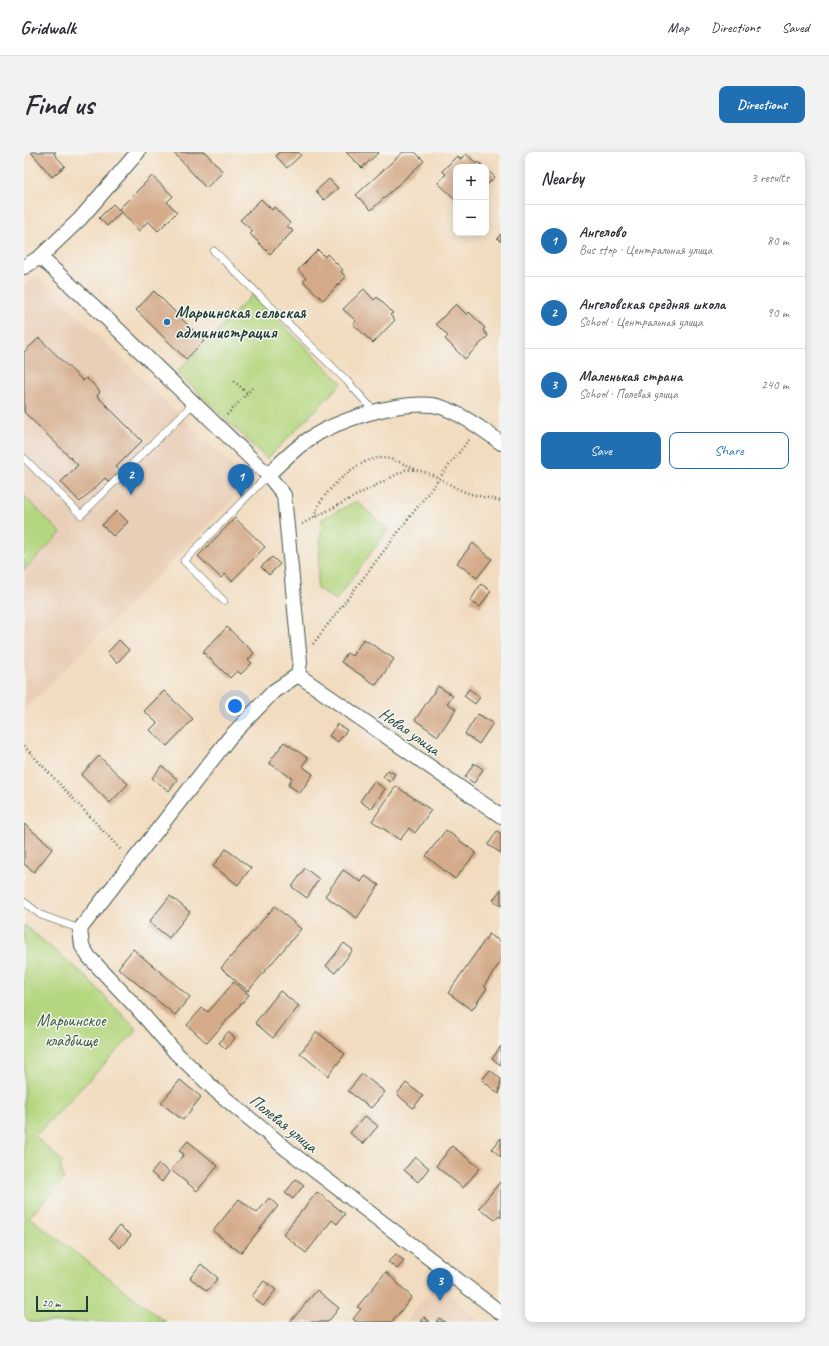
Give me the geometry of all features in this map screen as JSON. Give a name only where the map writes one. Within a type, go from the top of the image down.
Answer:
[{"type":"street","points":[[24,267],[40,257],[80,218],[138,152]]},
{"type":"street","points":[[40,257],[101,313],[268,475],[284,495],[299,668],[274,691],[230,737],[80,929]]},
{"type":"street","points":[[268,475],[309,439],[330,428],[375,412],[395,407],[433,405],[479,426],[501,443]]},
{"type":"street","name":"Новая улица","points":[[299,668],[501,816]]},
{"type":"street","name":"Полевая улица","points":[[80,929],[82,946],[89,957],[137,1008],[176,1053],[215,1090],[289,1151],[501,1313]]},
{"type":"lane","points":[[214,251],[347,381],[375,412]]},
{"type":"lane","points":[[24,458],[81,515],[194,403]]},
{"type":"lane","points":[[224,601],[184,562],[268,475]]},
{"type":"lane","points":[[24,902],[41,915],[80,929]]},
{"type":"path","points":[[234,381],[247,394]]},
{"type":"path","points":[[216,425],[252,388]]},
{"type":"path","points":[[299,668],[479,426]]},
{"type":"path","points":[[314,518],[320,503],[350,470],[364,461],[379,458],[392,459],[440,477],[464,492],[501,501]]},
{"type":"path","points":[[288,532],[405,470],[416,469]]},
{"type":"path","points":[[24,746],[132,861]]},
{"type":"shaded area","points":[[37,276],[249,483],[24,710],[24,286]]},
{"type":"shaded area","points":[[436,1284],[477,1318],[474,1322],[406,1322]]},
{"type":"green space","points":[[252,295],[342,383],[267,459],[177,372]]},
{"type":"green space","points":[[24,496],[61,533],[24,570]]},
{"type":"green space","points":[[357,501],[388,530],[336,600],[317,588],[322,519]]},
{"type":"green space","name":"Марьинское кладбище","points":[[24,925],[81,972],[137,1030],[35,1136],[63,1162],[60,1166],[64,1180],[29,1217],[166,1322],[24,1322]]},
{"type":"building","points":[[31,152],[56,152],[54,154],[65,166],[52,177]]},
{"type":"building","points":[[205,152],[223,172],[206,188],[174,153]]},
{"type":"building","points":[[279,152],[298,152],[301,155],[287,168],[276,156]]},
{"type":"building","points":[[346,152],[379,152],[362,168]]},
{"type":"building","points":[[403,152],[415,152],[424,161],[371,210],[356,195]]},
{"type":"building","points":[[466,154],[477,164],[453,164],[453,197],[438,183],[446,174],[442,171],[457,156],[460,159]]},
{"type":"building","points":[[489,172],[495,177],[489,183]]},
{"type":"building","points":[[152,176],[173,196],[167,202],[177,212],[158,231],[148,221],[139,231],[119,209]]},
{"type":"building","points":[[329,179],[338,188],[324,200],[316,191]]},
{"type":"building","points":[[261,199],[272,210],[274,207],[290,223],[287,226],[293,231],[270,254],[250,234],[253,231],[240,220]]},
{"type":"building","points":[[113,204],[121,212],[107,226],[99,218]]},
{"type":"building","points":[[501,234],[501,242],[497,238]]},
{"type":"building","points":[[318,250],[325,257],[327,254],[343,270],[341,272],[346,277],[323,300],[303,281],[306,278],[298,270]]},
{"type":"building","points":[[364,289],[374,300],[377,297],[393,313],[390,315],[395,320],[373,343],[353,324],[356,321],[343,309]]},
{"type":"building","name":"Марьинская сельская администрация","points":[[154,291],[204,341],[186,359],[136,310]]},
{"type":"building","points":[[456,304],[467,315],[469,312],[485,328],[483,330],[488,336],[465,359],[445,339],[448,336],[436,324]]},
{"type":"building","points":[[39,338],[83,381],[86,378],[93,384],[100,392],[97,396],[142,441],[116,467],[120,471],[109,482],[105,478],[80,502],[61,482],[78,465],[24,412],[24,352]]},
{"type":"building","points":[[117,511],[128,522],[113,536],[102,525]]},
{"type":"building","points":[[235,518],[265,547],[232,581],[225,574],[221,578],[198,556]]},
{"type":"building","points":[[473,543],[492,559],[477,578],[457,563]]},
{"type":"building","points":[[272,557],[280,564],[269,575],[261,567]]},
{"type":"building","points":[[481,584],[491,591],[480,607],[470,601]]},
{"type":"building","points":[[227,627],[254,653],[248,660],[252,663],[241,674],[237,671],[230,678],[203,652]]},
{"type":"building","points":[[364,639],[394,659],[376,685],[341,662],[347,653],[352,656]]},
{"type":"building","points":[[119,640],[129,650],[117,663],[107,653]]},
{"type":"building","points":[[438,686],[453,696],[447,703],[456,709],[438,736],[415,720]]},
{"type":"building","points":[[469,689],[480,697],[475,704],[464,696]]},
{"type":"building","points":[[164,691],[193,719],[167,746],[150,730],[157,723],[144,711]]},
{"type":"building","points":[[478,714],[493,723],[479,744],[465,734]]},
{"type":"building","points":[[337,724],[347,730],[338,742],[329,736]]},
{"type":"building","points":[[284,742],[308,758],[302,766],[313,774],[300,793],[288,785],[292,778],[269,763]]},
{"type":"building","points":[[99,756],[128,784],[110,803],[81,775]]},
{"type":"building","points":[[474,763],[483,769],[474,783],[465,777]]},
{"type":"building","points":[[162,766],[178,780],[169,791],[152,778]]},
{"type":"building","points":[[388,770],[395,774],[390,782],[383,777]]},
{"type":"building","points":[[374,781],[385,789],[371,809],[360,801]]},
{"type":"building","points":[[396,786],[431,810],[415,833],[409,828],[400,840],[372,821]]},
{"type":"building","points":[[24,824],[53,848],[34,872],[24,864]]},
{"type":"building","points":[[446,830],[476,853],[455,879],[426,856]]},
{"type":"building","points":[[497,831],[501,834],[501,853],[488,845]]},
{"type":"building","points":[[226,849],[251,868],[238,885],[213,866]]},
{"type":"building","points":[[305,868],[319,879],[307,898],[292,887]]},
{"type":"building","points":[[343,870],[361,882],[365,876],[379,885],[357,918],[325,896]]},
{"type":"building","points":[[501,889],[501,906],[493,900]]},
{"type":"building","points":[[170,896],[190,912],[169,938],[149,922]]},
{"type":"building","points":[[275,906],[301,929],[248,991],[221,968]]},
{"type":"building","points":[[489,934],[501,942],[501,961],[484,986],[487,988],[472,1010],[448,993]]},
{"type":"building","points":[[344,943],[353,950],[335,973],[326,966]]},
{"type":"building","points":[[133,949],[190,997],[175,1015],[118,968]]},
{"type":"building","points":[[234,982],[249,995],[207,1043],[187,1025],[202,1008],[208,1012]]},
{"type":"building","points":[[280,991],[299,1006],[273,1038],[255,1023]]},
{"type":"building","points":[[228,1032],[235,1038],[226,1049],[219,1043]]},
{"type":"building","points":[[317,1032],[345,1054],[328,1076],[300,1053]]},
{"type":"building","points":[[501,1046],[501,1065],[492,1059]]},
{"type":"building","points":[[490,1070],[501,1079],[499,1094],[482,1080]]},
{"type":"building","points":[[362,1074],[385,1092],[371,1108],[348,1091]]},
{"type":"building","points":[[180,1080],[201,1097],[183,1120],[161,1103]]},
{"type":"building","points":[[406,1083],[423,1096],[413,1108],[397,1094]]},
{"type":"building","points":[[365,1116],[378,1126],[363,1144],[350,1133]]},
{"type":"building","points":[[501,1138],[501,1157],[492,1149]]},
{"type":"building","points":[[188,1141],[218,1166],[197,1191],[171,1170],[184,1154],[179,1151]]},
{"type":"building","points":[[452,1146],[480,1168],[463,1188],[436,1166]]},
{"type":"building","points":[[415,1157],[429,1168],[418,1182],[404,1170]]},
{"type":"building","points":[[159,1164],[169,1172],[162,1182],[151,1173]]},
{"type":"building","points":[[296,1179],[304,1185],[293,1199],[285,1193]]},
{"type":"building","points":[[501,1181],[501,1218],[499,1216],[495,1220],[479,1208]]},
{"type":"building","points":[[317,1192],[345,1214],[337,1224],[332,1220],[306,1253],[283,1234]]},
{"type":"building","points":[[269,1198],[278,1206],[241,1253],[213,1231],[239,1199],[257,1213]]},
{"type":"building","points":[[119,1226],[131,1235],[120,1248],[109,1238]]},
{"type":"building","points":[[396,1254],[404,1261],[397,1269],[388,1262]]},
{"type":"building","points":[[201,1264],[218,1278],[207,1291],[190,1278]]},
{"type":"building","points":[[386,1272],[412,1297],[392,1322],[357,1322],[353,1319],[361,1309],[357,1307]]},
{"type":"building","points":[[264,1281],[276,1290],[263,1306],[252,1296]]},
{"type":"building","points":[[317,1290],[339,1308],[328,1322],[290,1322]]},
{"type":"building","points":[[424,1317],[430,1322],[421,1322]]},
{"type":"building","points":[[439,1318],[445,1322],[436,1322]]},
{"type":"place","name":"Марьинская сельская администрация","points":[[167,322]]},
{"type":"place","name":"Ангеловская средняя школа","points":[[131,495]]},
{"type":"place","name":"Ангелово","points":[[241,497]]},
{"type":"place","name":"Маленькая страна","points":[[440,1301]]}]
